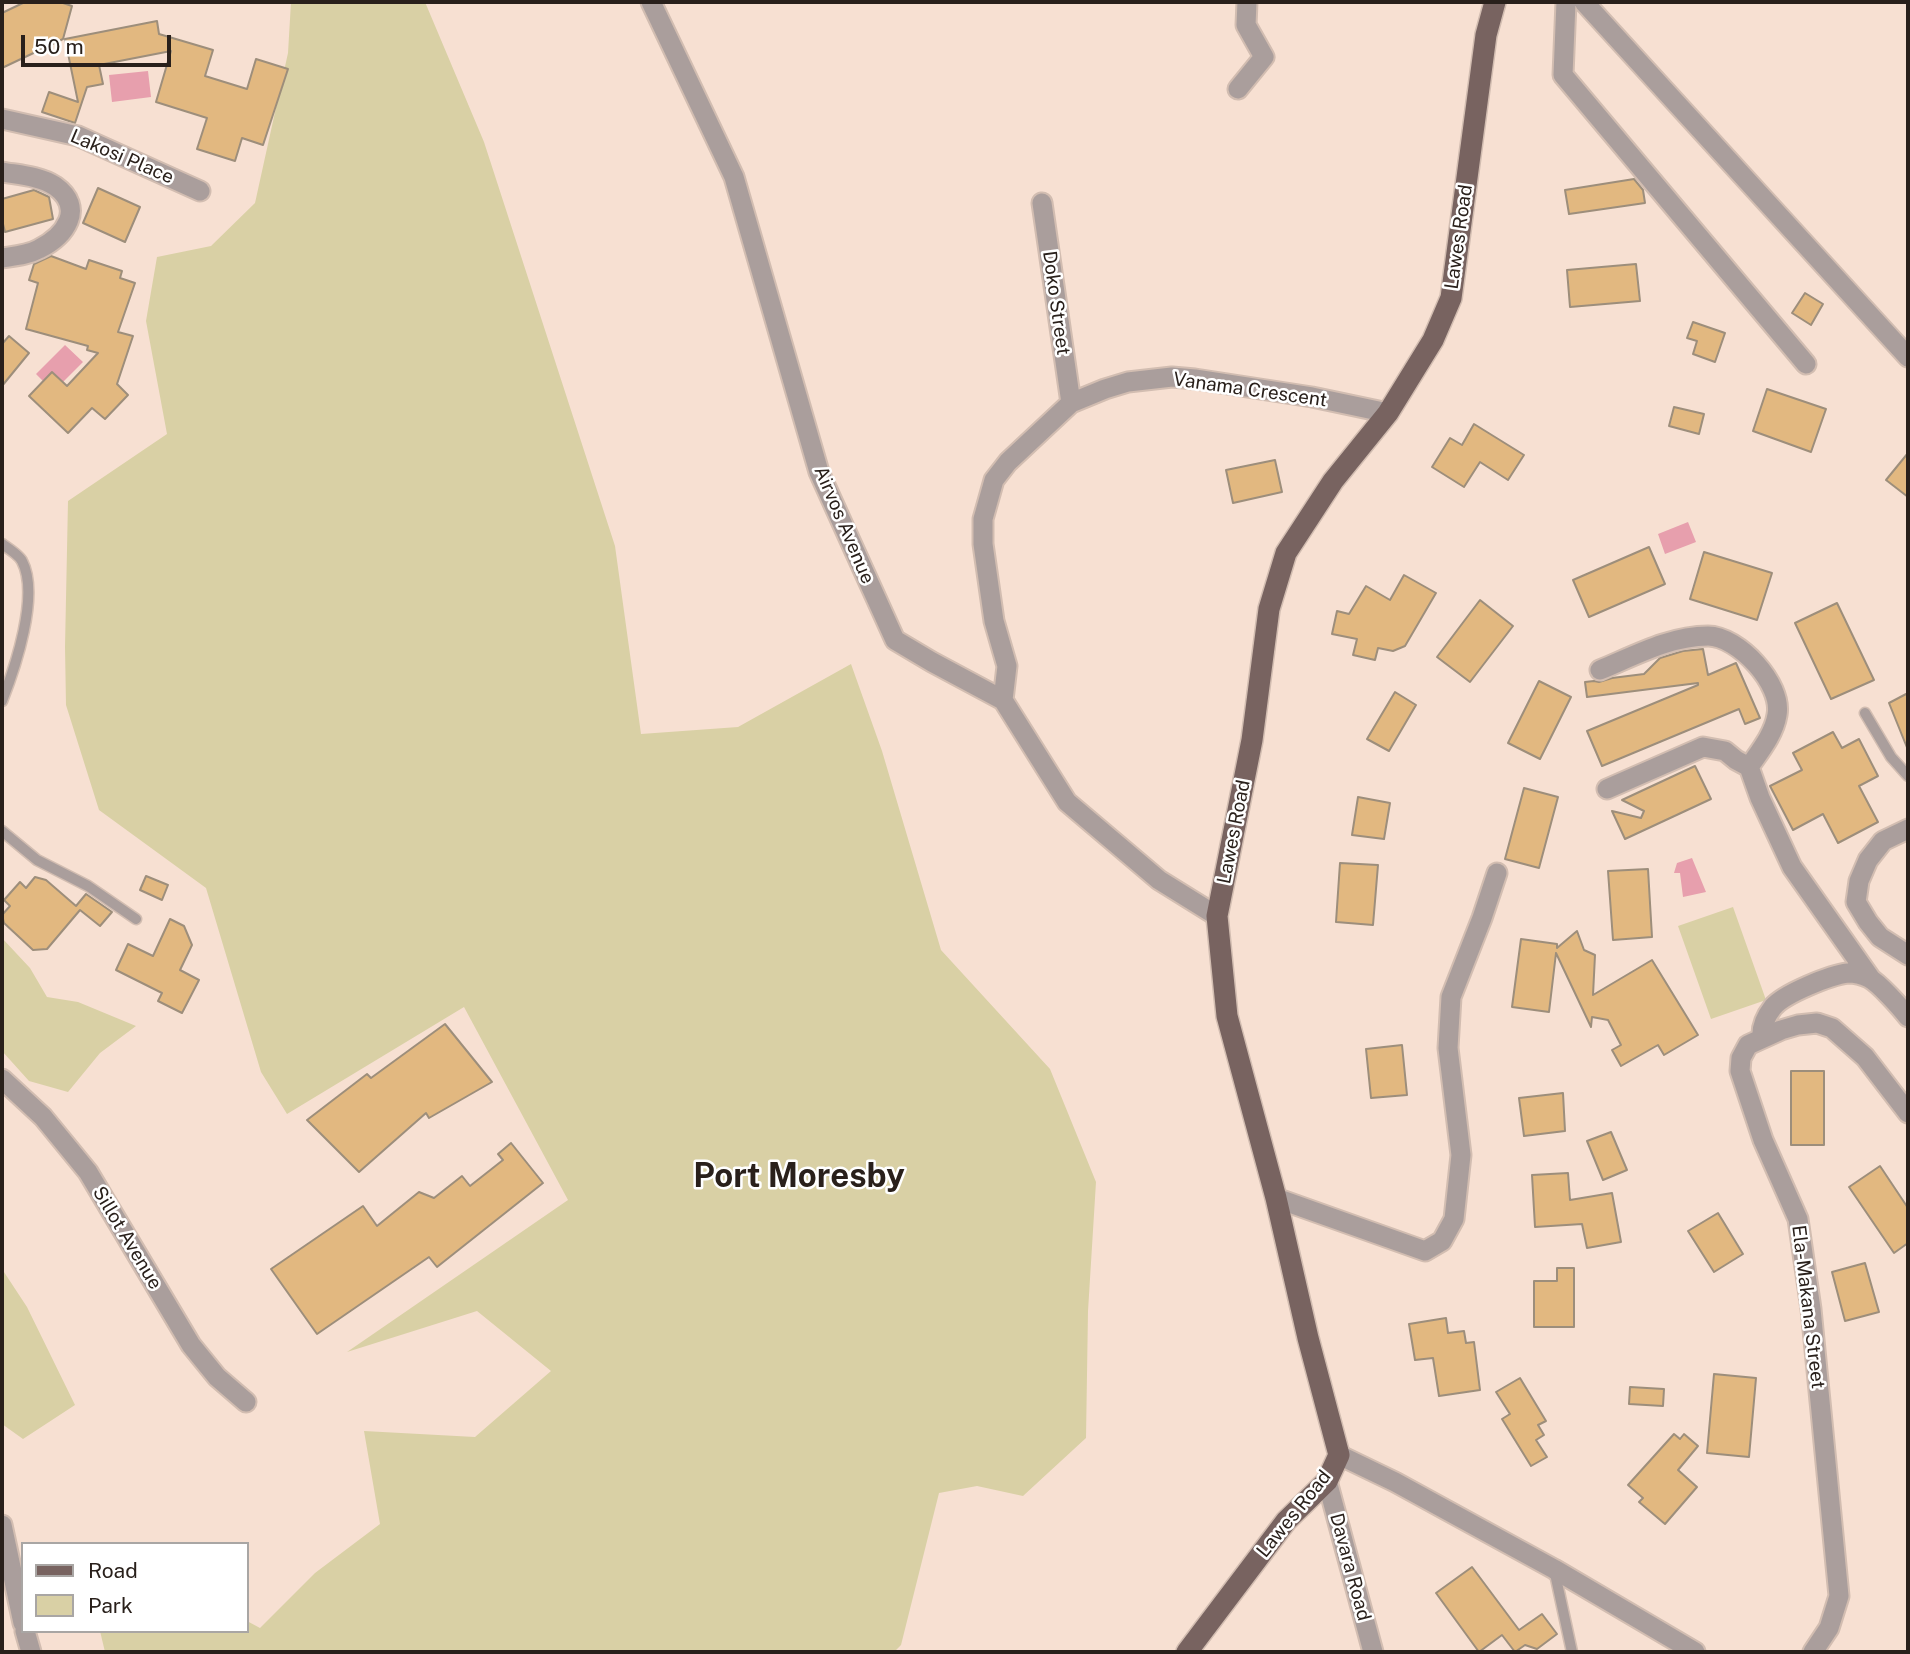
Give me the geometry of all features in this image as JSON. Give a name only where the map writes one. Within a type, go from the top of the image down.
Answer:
[{"type":"main road","name":"Lawes Road","points":[[1187,1652],[1286,1521],[1327,1481],[1339,1455],[1308,1338],[1276,1198],[1227,1016],[1217,916],[1252,740],[1269,609],[1286,553],[1333,481],[1388,413],[1433,340],[1451,298],[1486,36],[1495,2]]},
{"type":"street","name":"Airvos Avenue","points":[[651,2],[734,177],[819,472],[895,640],[1003,700],[1067,802],[1159,880],[1217,916]]},
{"type":"street","points":[[1238,89],[1264,57],[1246,25],[1247,2]]},
{"type":"street","points":[[1566,2],[1563,75],[1806,364]]},
{"type":"street","points":[[1584,2],[1908,358]]},
{"type":"street","name":"Lakosi Place","points":[[2,119],[78,136],[200,191]]},
{"type":"street","points":[[2,172],[40,179],[56,186],[70,202],[71,211],[69,222],[55,239],[27,254],[2,258]]},
{"type":"street","name":"Doko Street","points":[[1042,203],[1071,403]]},
{"type":"street","name":"Vanama Crescent","points":[[1003,700],[1007,666],[993,621],[983,544],[983,519],[994,480],[1008,462],[1071,403],[1128,382],[1172,377],[1312,397],[1388,413]]},
{"type":"street","points":[[1600,670],[1649,649],[1685,638],[1711,636],[1731,644],[1752,658],[1768,679],[1775,694],[1777,714],[1765,744],[1749,767]]},
{"type":"street","points":[[1608,789],[1703,747],[1725,751],[1749,767],[1760,798],[1792,867],[1871,979],[1908,1017]]},
{"type":"street","points":[[1908,830],[1884,841],[1868,860],[1859,881],[1856,902],[1880,937],[1908,955]]},
{"type":"street","points":[[1276,1198],[1425,1251],[1442,1241],[1454,1219],[1461,1155],[1448,1048],[1451,997],[1497,873]]},
{"type":"street","points":[[1762,1038],[1761,1029],[1780,1000],[1811,985],[1847,973],[1871,979]]},
{"type":"street","name":"Ela-Makana Street","points":[[1813,1652],[1829,1628],[1839,1596],[1811,1308],[1798,1219],[1763,1140],[1740,1071],[1741,1058],[1748,1045],[1798,1025],[1817,1023],[1832,1027],[1865,1056],[1908,1113]]},
{"type":"street","name":"Sillot Avenue","points":[[2,1079],[43,1117],[88,1172],[191,1345],[217,1377],[246,1402]]},
{"type":"street","points":[[1339,1455],[1395,1482],[1554,1569],[1695,1652]]},
{"type":"street","name":"Davara Road","points":[[1327,1481],[1373,1652]]},
{"type":"street","points":[[2,1525],[21,1614]]},
{"type":"street","points":[[26,1633],[31,1652]]},
{"type":"lane","points":[[2,544],[22,560],[29,603],[14,671],[2,701]]},
{"type":"lane","points":[[1866,713],[1891,757],[1908,776]]},
{"type":"lane","points":[[2,831],[37,860],[88,886],[136,919]]},
{"type":"lane","points":[[1554,1569],[1572,1652]]},
{"type":"green space","points":[[291,2],[425,2],[484,142],[615,546],[641,734],[738,727],[851,664],[882,751],[941,950],[1050,1069],[1096,1182],[1088,1311],[1086,1438],[1023,1496],[977,1486],[939,1493],[901,1645],[894,1652],[105,1652],[100,1633],[248,1633],[248,1622],[260,1628],[315,1573],[380,1524],[364,1431],[475,1437],[551,1371],[477,1311],[347,1352],[568,1200],[464,1007],[287,1114],[261,1072],[206,888],[99,810],[66,705],[68,501],[167,434],[146,321],[157,257],[211,246],[255,203],[288,53]]},
{"type":"green space","points":[[1733,907],[1766,1000],[1711,1019],[1678,926]]},
{"type":"green space","points":[[2,938],[30,968],[47,997],[78,1002],[136,1026],[100,1053],[68,1092],[29,1081],[2,1051]]},
{"type":"green space","points":[[2,1269],[27,1307],[75,1405],[23,1439],[2,1424]]},
{"type":"shaded area","points":[[148,71],[151,97],[112,102],[109,75]]},
{"type":"shaded area","points":[[65,345],[83,362],[63,382],[53,372],[43,381],[36,374]]},
{"type":"shaded area","points":[[1688,522],[1696,542],[1665,554],[1658,534]]},
{"type":"shaded area","points":[[1692,858],[1706,892],[1683,897],[1680,873],[1674,873],[1677,863]]},
{"type":"building","points":[[25,2],[60,2],[72,6],[63,39],[2,68],[2,13]]},
{"type":"building","points":[[157,21],[159,34],[213,50],[205,76],[247,89],[256,59],[288,69],[263,145],[242,138],[235,161],[197,149],[207,118],[156,102],[171,51],[99,65],[103,84],[87,87],[75,123],[42,112],[49,92],[78,102],[65,39]]},
{"type":"building","points":[[1634,179],[1643,190],[1645,203],[1569,214],[1565,190]]},
{"type":"building","points":[[98,188],[140,207],[125,242],[83,223]]},
{"type":"building","points":[[34,190],[49,197],[53,219],[5,232],[2,199]]},
{"type":"building","points":[[51,256],[86,269],[89,260],[122,271],[120,278],[135,283],[118,332],[133,336],[117,384],[128,395],[105,419],[92,408],[68,433],[29,396],[52,372],[67,386],[98,353],[87,350],[88,346],[26,329],[38,283],[29,280],[34,264]]},
{"type":"building","points":[[1636,264],[1640,301],[1570,307],[1567,270]]},
{"type":"building","points":[[1805,293],[1823,304],[1811,325],[1792,313]]},
{"type":"building","points":[[1693,322],[1725,333],[1715,362],[1693,354],[1697,341],[1687,338]]},
{"type":"building","points":[[9,336],[29,353],[2,386],[2,344]]},
{"type":"building","points":[[1767,389],[1826,409],[1811,452],[1753,431]]},
{"type":"building","points":[[1674,407],[1704,414],[1699,434],[1669,426]]},
{"type":"building","points":[[1474,424],[1524,455],[1508,480],[1480,462],[1464,487],[1432,467],[1450,438],[1462,445]]},
{"type":"building","points":[[1908,453],[1908,497],[1886,480]]},
{"type":"building","points":[[1275,460],[1282,492],[1233,503],[1226,470]]},
{"type":"building","points":[[1649,547],[1665,584],[1589,617],[1573,580]]},
{"type":"building","points":[[1704,552],[1772,573],[1757,620],[1690,599]]},
{"type":"building","points":[[1404,575],[1436,593],[1405,646],[1393,651],[1378,648],[1375,660],[1353,655],[1357,639],[1332,634],[1337,611],[1349,614],[1366,586],[1390,600]]},
{"type":"building","points":[[1480,600],[1513,626],[1470,682],[1437,657]]},
{"type":"building","points":[[1837,603],[1874,680],[1831,699],[1795,623]]},
{"type":"building","points":[[1703,649],[1708,675],[1736,663],[1760,718],[1745,724],[1739,709],[1602,766],[1587,731],[1698,683],[1587,697],[1585,682],[1644,674],[1660,658],[1683,651]]},
{"type":"building","points":[[1539,681],[1571,697],[1540,759],[1508,743]]},
{"type":"building","points":[[1395,692],[1416,705],[1389,751],[1367,739]]},
{"type":"building","points":[[1908,693],[1908,750],[1889,703]]},
{"type":"building","points":[[1833,732],[1842,748],[1859,739],[1878,776],[1859,786],[1878,822],[1838,843],[1823,814],[1793,830],[1770,786],[1802,770],[1793,753]]},
{"type":"building","points":[[1695,766],[1711,799],[1625,839],[1612,811],[1641,818],[1644,811],[1622,800]]},
{"type":"building","points":[[1524,788],[1558,797],[1539,868],[1505,859]]},
{"type":"building","points":[[1358,797],[1390,803],[1384,839],[1352,835]]},
{"type":"building","points":[[1340,863],[1378,865],[1373,925],[1336,922]]},
{"type":"building","points":[[1648,869],[1652,937],[1613,940],[1608,871]]},
{"type":"building","points":[[146,876],[168,885],[162,900],[140,890]]},
{"type":"building","points":[[35,877],[46,880],[76,906],[86,894],[112,912],[100,926],[80,910],[47,949],[33,950],[4,923],[2,915],[10,906],[4,900],[20,882],[26,888]]},
{"type":"building","points":[[170,919],[184,926],[192,945],[180,970],[199,980],[182,1013],[158,1001],[162,993],[116,970],[128,944],[153,956]]},
{"type":"building","points":[[1577,931],[1584,950],[1595,955],[1593,995],[1652,960],[1698,1035],[1664,1055],[1658,1045],[1621,1066],[1612,1050],[1621,1045],[1608,1020],[1592,1017],[1591,1027],[1556,953],[1549,1012],[1512,1007],[1521,939],[1557,944],[1557,948]]},
{"type":"building","points":[[445,1024],[492,1082],[429,1118],[426,1113],[359,1172],[307,1120],[367,1074],[371,1078]]},
{"type":"building","points":[[1402,1045],[1407,1095],[1371,1098],[1366,1049]]},
{"type":"building","points":[[1791,1071],[1824,1071],[1824,1145],[1791,1145]]},
{"type":"building","points":[[1563,1093],[1565,1131],[1524,1136],[1519,1098]]},
{"type":"building","points":[[1611,1132],[1627,1170],[1603,1180],[1587,1141]]},
{"type":"building","points":[[511,1143],[543,1183],[437,1267],[429,1257],[317,1334],[271,1269],[363,1206],[377,1226],[419,1192],[434,1198],[462,1176],[470,1186],[503,1160],[498,1154]]},
{"type":"building","points":[[1880,1166],[1908,1208],[1908,1243],[1894,1253],[1849,1187]]},
{"type":"building","points":[[1568,1173],[1570,1200],[1612,1193],[1621,1242],[1587,1248],[1582,1224],[1535,1227],[1532,1175]]},
{"type":"building","points":[[1718,1213],[1743,1254],[1714,1272],[1688,1231]]},
{"type":"building","points":[[1865,1263],[1879,1312],[1845,1321],[1832,1272]]},
{"type":"building","points":[[1557,1268],[1574,1268],[1574,1327],[1534,1327],[1534,1281],[1557,1281]]},
{"type":"building","points":[[1446,1318],[1448,1333],[1464,1331],[1466,1343],[1474,1342],[1480,1390],[1439,1396],[1433,1358],[1415,1360],[1409,1324]]},
{"type":"building","points":[[1714,1374],[1756,1378],[1749,1457],[1707,1453]]},
{"type":"building","points":[[1520,1378],[1546,1421],[1538,1425],[1544,1435],[1536,1440],[1547,1457],[1531,1466],[1502,1419],[1510,1414],[1496,1392]]},
{"type":"building","points":[[1630,1387],[1664,1389],[1663,1406],[1629,1404]]},
{"type":"building","points":[[1674,1434],[1680,1439],[1684,1434],[1698,1446],[1678,1470],[1697,1487],[1665,1524],[1639,1502],[1643,1498],[1628,1485]]},
{"type":"building","points":[[1472,1567],[1519,1630],[1542,1614],[1557,1634],[1537,1649],[1525,1645],[1515,1652],[1502,1635],[1479,1652],[1436,1593]]},
{"type":"district","name":"Port Moresby","points":[[799,1177]]}]
